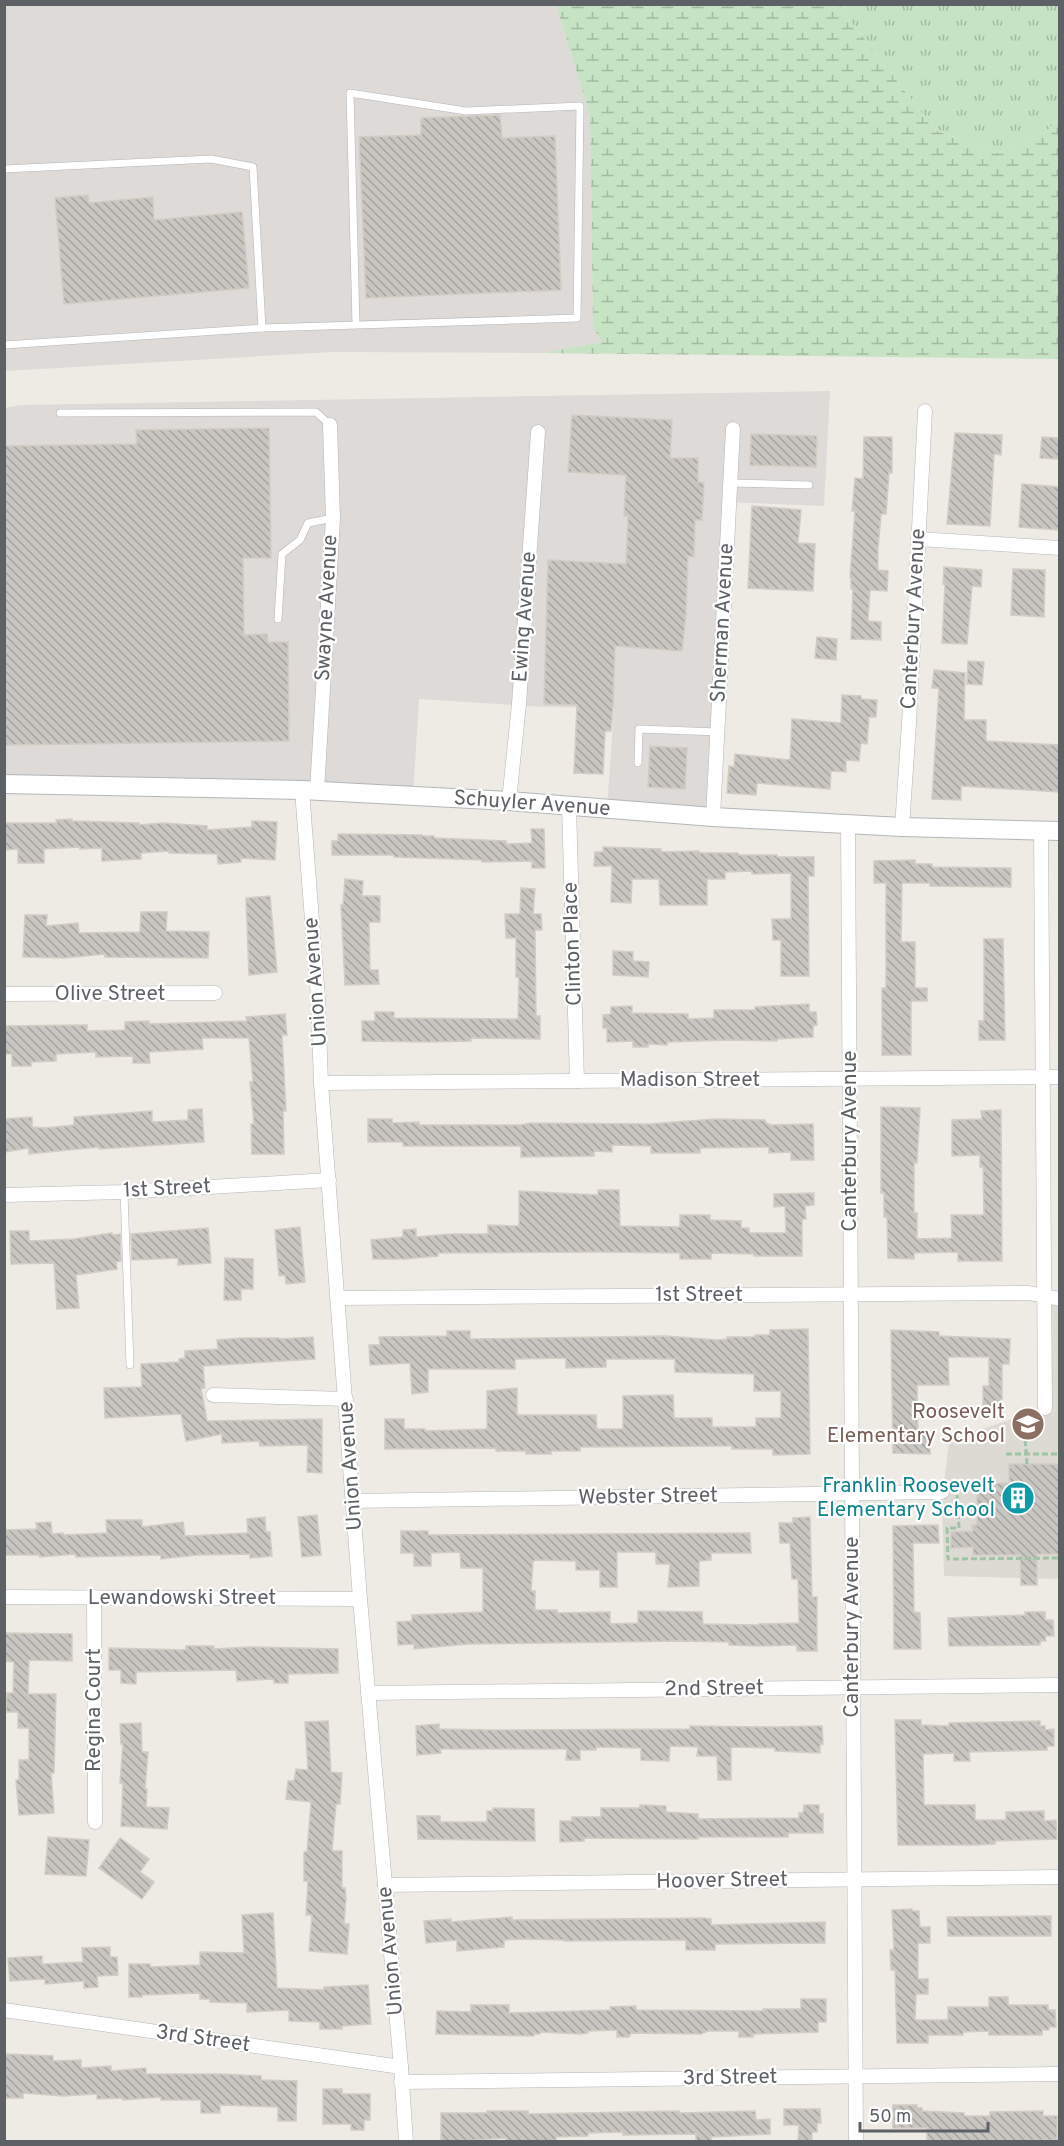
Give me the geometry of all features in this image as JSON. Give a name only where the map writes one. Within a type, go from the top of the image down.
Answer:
[{"type":"street","name":"Canterbury Avenue","points":[[902,827],[925,411]]},
{"type":"street","name":"Swayne Avenue","points":[[309,791],[333,518],[330,425]]},
{"type":"street","name":"Sherman Avenue","points":[[713,817],[732,429]]},
{"type":"street","name":"Ewing Avenue","points":[[509,801],[519,705],[538,432]]},
{"type":"street","points":[[918,539],[1059,548]]},
{"type":"street","name":"Schuyler Avenue","points":[[4,784],[309,791],[509,801],[848,825],[1059,831]]},
{"type":"street","name":"Union Avenue","points":[[309,791],[321,1083],[360,1599],[406,2142]]},
{"type":"street","name":"Clinton Place","points":[[569,806],[577,1081]]},
{"type":"street","name":"Canterbury Avenue","points":[[848,825],[856,2142]]},
{"type":"street","points":[[1041,830],[1047,1413]]},
{"type":"street","name":"Olive Street","points":[[4,994],[214,993]]},
{"type":"street","name":"Madison Street","points":[[321,1083],[1059,1077]]},
{"type":"street","name":"1st Street","points":[[4,1195],[124,1192],[329,1180]]},
{"type":"street","name":"1st Street","points":[[339,1298],[1029,1293],[1059,1299]]},
{"type":"street","points":[[213,1395],[346,1399]]},
{"type":"street","name":"Webster Street","points":[[353,1501],[942,1492]]},
{"type":"street","name":"Lewandowski Street","points":[[4,1597],[360,1599]]},
{"type":"street","name":"Regina Court","points":[[94,1598],[95,1822]]},
{"type":"street","name":"2nd Street","points":[[368,1693],[1059,1685]]},
{"type":"street","name":"Hoover Street","points":[[385,1885],[1059,1877]]},
{"type":"street","name":"3rd Street","points":[[4,2010],[401,2067]]},
{"type":"street","name":"3rd Street","points":[[401,2082],[1059,2074]]},
{"type":"lane","points":[[4,345],[262,328],[578,318],[580,106],[466,111],[350,93],[357,324]]},
{"type":"lane","points":[[4,169],[211,159],[253,167],[262,328]]},
{"type":"lane","points":[[60,413],[316,412],[330,425]]},
{"type":"lane","points":[[730,483],[809,485]]},
{"type":"lane","points":[[278,619],[282,554],[300,540],[308,523],[333,518]]},
{"type":"lane","points":[[638,763],[639,729],[717,732]]},
{"type":"lane","points":[[124,1192],[130,1365]]},
{"type":"path","points":[[1027,1464],[1027,1434],[1047,1413]]},
{"type":"path","points":[[1006,1454],[1059,1454]]},
{"type":"path","points":[[942,1492],[957,1491],[959,1528],[947,1528],[948,1559],[1059,1558]]},
{"type":"shaded area","points":[[5,5],[556,5],[590,116],[593,326],[602,342],[544,353],[332,352],[5,371]]},
{"type":"shaded area","points":[[830,391],[824,506],[729,502],[713,817],[607,809],[614,708],[543,707],[419,699],[413,796],[5,784],[5,408],[20,405]]},
{"type":"shaded area","name":"Roosevelt Elementary School","points":[[1044,1296],[1059,1299],[1059,1579],[944,1576],[942,1502],[949,1440],[1045,1408]]},
{"type":"green space","points":[[556,5],[838,5],[935,130],[998,153],[1045,133],[1059,118],[1059,359],[544,353],[602,342],[593,327],[590,116]]},
{"type":"green space","points":[[838,5],[1059,5],[1059,118],[1045,133],[998,153],[935,130]]},
{"type":"building","points":[[500,115],[502,138],[555,136],[561,290],[366,298],[359,137],[421,135],[421,118]]},
{"type":"building","points":[[88,195],[89,203],[153,197],[154,220],[242,212],[249,288],[64,304],[55,198]]},
{"type":"building","points":[[572,415],[672,420],[670,458],[698,458],[698,482],[704,483],[702,520],[695,520],[694,557],[688,556],[682,651],[615,646],[611,731],[605,731],[603,774],[574,773],[577,705],[544,704],[548,560],[626,564],[628,516],[624,516],[626,475],[568,472]]},
{"type":"building","points":[[269,428],[271,558],[243,558],[244,635],[267,634],[268,642],[288,642],[289,741],[4,745],[4,446],[137,444],[136,430]]},
{"type":"building","points":[[955,433],[1002,435],[1001,455],[994,454],[990,526],[947,524]]},
{"type":"building","points":[[751,434],[817,436],[816,467],[750,465]]},
{"type":"building","points":[[864,437],[892,437],[892,473],[889,473],[886,514],[881,514],[878,549],[878,570],[888,571],[887,591],[870,590],[868,621],[881,622],[881,640],[851,639],[853,589],[851,589],[850,577],[855,511],[852,511],[855,478],[863,479]]},
{"type":"building","points":[[1042,437],[1059,438],[1059,459],[1040,458]]},
{"type":"building","points":[[1022,484],[1059,487],[1059,530],[1019,527]]},
{"type":"building","points":[[752,506],[801,510],[798,543],[815,544],[813,591],[748,588]]},
{"type":"building","points":[[944,567],[982,570],[981,587],[972,586],[967,644],[942,643]]},
{"type":"building","points":[[1013,569],[1045,570],[1044,617],[1011,615]]},
{"type":"building","points":[[817,637],[837,639],[836,660],[815,658]]},
{"type":"building","points":[[968,661],[984,662],[982,685],[967,684]]},
{"type":"building","points":[[934,670],[965,673],[964,720],[986,720],[986,741],[1059,745],[1059,792],[961,786],[961,800],[932,799],[939,688],[932,688]]},
{"type":"building","points":[[842,695],[877,700],[876,717],[869,717],[867,744],[861,743],[859,761],[846,760],[846,772],[831,771],[830,789],[757,783],[756,795],[727,793],[729,766],[734,767],[735,754],[790,760],[792,719],[841,723]]},
{"type":"building","points":[[650,746],[687,748],[685,789],[648,787]]},
{"type":"building","points":[[72,819],[72,821],[139,823],[139,825],[162,823],[207,826],[207,830],[252,827],[252,821],[277,822],[275,860],[241,858],[241,862],[218,864],[217,854],[169,853],[169,851],[141,853],[141,859],[102,861],[102,848],[80,849],[80,847],[44,849],[44,863],[18,863],[18,849],[4,850],[4,823],[57,823],[56,820]]},
{"type":"building","points":[[531,829],[544,829],[545,868],[532,868],[532,861],[482,862],[482,860],[394,857],[394,855],[332,855],[332,841],[338,841],[338,834],[422,835],[434,836],[434,838],[506,841],[506,844],[532,843]]},
{"type":"building","points":[[603,847],[661,849],[661,852],[699,851],[699,853],[814,857],[814,876],[808,876],[809,976],[781,976],[781,940],[773,940],[772,919],[791,919],[791,873],[725,872],[725,879],[707,879],[707,905],[660,905],[659,879],[632,879],[631,903],[611,902],[612,866],[594,866],[595,852],[603,852]]},
{"type":"building","points":[[915,860],[915,864],[932,864],[932,867],[1011,868],[1011,887],[930,886],[930,883],[902,883],[901,942],[915,942],[915,988],[927,988],[927,1001],[911,1001],[911,1055],[882,1055],[882,988],[886,988],[886,883],[874,883],[874,861]]},
{"type":"building","points":[[345,879],[363,881],[362,896],[380,896],[380,922],[369,922],[370,970],[378,970],[379,984],[345,985],[341,905],[343,905]]},
{"type":"building","points":[[521,888],[535,889],[533,914],[541,914],[542,930],[535,930],[536,1016],[540,1016],[540,1039],[362,1041],[362,1021],[375,1021],[375,1012],[394,1012],[394,1018],[518,1019],[519,977],[516,977],[516,938],[506,938],[505,914],[520,914]]},
{"type":"building","points":[[270,896],[277,972],[249,975],[246,898]]},
{"type":"building","points":[[141,912],[167,912],[166,931],[209,932],[208,958],[105,957],[105,954],[64,958],[23,957],[25,915],[47,915],[46,926],[78,923],[79,933],[140,932]]},
{"type":"building","points":[[984,939],[1003,939],[1005,1040],[979,1040],[979,1021],[984,1021]]},
{"type":"building","points":[[613,951],[633,952],[633,961],[649,962],[648,977],[613,975]]},
{"type":"building","points":[[809,1004],[809,1012],[816,1012],[817,1025],[813,1026],[813,1037],[777,1039],[777,1041],[667,1042],[667,1045],[648,1044],[648,1047],[633,1047],[633,1041],[607,1042],[607,1028],[603,1028],[603,1015],[611,1014],[611,1007],[632,1006],[632,1013],[688,1014],[688,1019],[714,1018],[714,1010],[755,1010],[755,1007]]},
{"type":"building","points":[[285,1014],[287,1035],[282,1035],[286,1111],[283,1111],[284,1154],[252,1154],[251,1124],[254,1124],[250,1082],[253,1082],[249,1038],[202,1038],[203,1049],[149,1052],[150,1063],[133,1063],[133,1056],[96,1057],[96,1052],[56,1054],[56,1061],[31,1062],[31,1066],[12,1066],[12,1054],[4,1054],[4,1026],[87,1025],[87,1031],[125,1030],[125,1022],[149,1021],[149,1024],[247,1021],[246,1017]]},
{"type":"building","points":[[881,1107],[920,1108],[917,1163],[914,1163],[914,1213],[917,1213],[917,1239],[952,1238],[951,1215],[984,1215],[983,1167],[980,1167],[980,1155],[952,1156],[952,1120],[982,1119],[981,1111],[1001,1110],[1002,1261],[958,1261],[958,1252],[914,1253],[914,1259],[888,1258],[887,1217],[884,1217],[884,1193],[881,1193]]},
{"type":"building","points":[[202,1109],[204,1142],[99,1149],[99,1147],[29,1154],[29,1148],[4,1152],[4,1119],[32,1117],[32,1127],[46,1128],[74,1125],[74,1117],[152,1111],[152,1122],[188,1120],[188,1110]]},
{"type":"building","points":[[368,1119],[392,1119],[392,1123],[419,1122],[419,1125],[649,1124],[715,1119],[765,1120],[771,1125],[813,1124],[814,1160],[791,1160],[791,1152],[769,1153],[769,1147],[700,1148],[700,1153],[651,1153],[651,1146],[612,1145],[612,1152],[594,1151],[594,1156],[521,1157],[521,1146],[403,1146],[403,1142],[368,1142]]},
{"type":"building","points":[[598,1190],[619,1190],[620,1226],[680,1227],[680,1215],[710,1215],[710,1220],[741,1221],[741,1228],[749,1228],[749,1233],[786,1233],[785,1206],[774,1207],[774,1194],[814,1193],[814,1205],[805,1206],[806,1219],[802,1219],[802,1256],[711,1253],[711,1259],[680,1259],[680,1253],[438,1253],[438,1256],[373,1259],[371,1240],[403,1237],[403,1230],[416,1229],[416,1237],[488,1234],[488,1225],[519,1226],[519,1191],[598,1195]]},
{"type":"building","points":[[300,1227],[305,1282],[286,1284],[285,1275],[279,1276],[275,1230]]},
{"type":"building","points":[[208,1228],[211,1263],[178,1265],[178,1258],[132,1260],[131,1234]]},
{"type":"building","points":[[10,1231],[29,1231],[29,1241],[120,1234],[121,1261],[116,1262],[117,1269],[76,1275],[79,1308],[57,1309],[54,1263],[11,1264]]},
{"type":"building","points":[[225,1258],[253,1259],[253,1289],[241,1289],[241,1300],[224,1300]]},
{"type":"building","points":[[808,1329],[810,1454],[773,1455],[773,1449],[732,1449],[732,1446],[580,1447],[580,1451],[551,1451],[551,1454],[496,1451],[496,1448],[385,1449],[385,1419],[404,1419],[404,1429],[425,1429],[425,1431],[487,1429],[487,1391],[517,1388],[517,1415],[596,1415],[597,1429],[623,1429],[623,1396],[673,1395],[674,1418],[712,1418],[712,1427],[756,1427],[756,1418],[781,1418],[781,1391],[754,1391],[754,1374],[675,1372],[675,1359],[606,1359],[606,1367],[566,1368],[566,1358],[515,1359],[515,1369],[428,1369],[428,1392],[412,1394],[410,1363],[370,1365],[369,1345],[380,1345],[379,1337],[447,1336],[447,1331],[470,1331],[470,1339],[665,1336],[719,1340],[727,1339],[727,1337],[770,1335],[770,1330]]},
{"type":"building","points":[[891,1330],[939,1332],[939,1336],[1010,1339],[1009,1364],[1002,1364],[1002,1411],[983,1411],[983,1386],[989,1386],[989,1357],[948,1357],[949,1385],[917,1385],[918,1434],[930,1435],[930,1454],[893,1453]]},
{"type":"building","points":[[313,1337],[315,1359],[203,1366],[205,1388],[201,1388],[207,1421],[322,1419],[322,1473],[307,1472],[308,1445],[260,1446],[259,1441],[222,1443],[222,1434],[186,1441],[181,1414],[105,1418],[104,1388],[142,1387],[141,1364],[179,1362],[179,1359],[185,1358],[185,1351],[218,1349],[217,1340]]},
{"type":"building","name":"Franklin Roosevelt Elementary School","points":[[1009,1464],[1059,1464],[1059,1554],[1037,1554],[1037,1585],[1021,1585],[1020,1555],[973,1555],[973,1547],[951,1548],[951,1532],[973,1531],[972,1525],[977,1525],[977,1484],[1009,1483]]},
{"type":"building","points":[[317,1515],[321,1555],[302,1557],[298,1517]]},
{"type":"building","points":[[265,1517],[266,1532],[270,1532],[272,1556],[250,1558],[250,1554],[198,1555],[161,1559],[161,1555],[76,1557],[75,1554],[40,1557],[39,1555],[4,1555],[4,1530],[37,1529],[36,1523],[51,1522],[52,1534],[63,1533],[64,1535],[107,1533],[106,1520],[142,1520],[142,1527],[183,1522],[185,1536],[248,1533],[247,1519]]},
{"type":"building","points":[[810,1517],[812,1597],[817,1597],[817,1651],[797,1651],[797,1645],[729,1645],[729,1642],[680,1641],[468,1644],[414,1649],[414,1644],[398,1645],[397,1622],[412,1621],[412,1615],[483,1612],[483,1568],[461,1568],[460,1552],[431,1553],[431,1566],[414,1566],[414,1553],[401,1553],[401,1531],[428,1531],[428,1535],[750,1533],[751,1553],[711,1553],[711,1560],[699,1561],[699,1586],[668,1587],[670,1564],[656,1564],[656,1552],[617,1552],[617,1587],[600,1587],[600,1570],[576,1570],[576,1561],[535,1560],[531,1591],[535,1591],[535,1610],[557,1610],[557,1613],[610,1612],[610,1624],[638,1623],[638,1611],[702,1612],[703,1624],[759,1625],[799,1623],[798,1579],[792,1579],[790,1543],[780,1543],[779,1523],[793,1523],[793,1518]]},
{"type":"building","points":[[938,1525],[939,1543],[913,1543],[914,1612],[920,1613],[921,1649],[894,1649],[893,1526]]},
{"type":"building","points":[[1025,1612],[1045,1612],[1045,1620],[1053,1620],[1054,1636],[1045,1636],[1046,1641],[1040,1641],[1040,1645],[949,1646],[948,1618],[1025,1615]]},
{"type":"building","points":[[4,1633],[72,1634],[72,1661],[29,1660],[28,1694],[56,1694],[54,1773],[51,1773],[54,1813],[19,1815],[16,1780],[19,1780],[19,1760],[29,1760],[29,1728],[18,1728],[18,1712],[6,1712],[7,1693],[13,1693],[14,1662],[4,1661]]},
{"type":"building","points":[[186,1646],[214,1646],[214,1649],[251,1647],[338,1649],[338,1673],[288,1674],[288,1683],[274,1683],[274,1679],[237,1681],[236,1670],[136,1672],[136,1684],[121,1683],[121,1670],[109,1670],[109,1648],[186,1650]]},
{"type":"building","points":[[895,1720],[921,1720],[921,1725],[949,1726],[949,1723],[1040,1721],[1040,1726],[1045,1726],[1045,1730],[1054,1729],[1054,1746],[1047,1746],[1047,1750],[969,1752],[970,1761],[954,1761],[954,1753],[923,1754],[924,1805],[975,1805],[975,1820],[1006,1820],[1006,1812],[1044,1811],[1044,1821],[1056,1820],[1057,1839],[995,1841],[995,1844],[976,1845],[898,1845]]},
{"type":"building","points":[[328,1721],[331,1772],[342,1773],[340,1804],[336,1804],[332,1851],[342,1851],[342,1888],[345,1888],[346,1898],[344,1924],[349,1924],[347,1954],[309,1951],[312,1915],[306,1915],[308,1881],[304,1881],[304,1852],[307,1852],[311,1802],[286,1799],[288,1781],[294,1781],[296,1769],[308,1770],[305,1722]]},
{"type":"building","points":[[141,1723],[142,1752],[148,1752],[146,1807],[169,1808],[167,1829],[121,1826],[123,1784],[120,1783],[123,1743],[121,1744],[120,1724]]},
{"type":"building","points":[[439,1724],[439,1729],[490,1730],[822,1726],[823,1744],[820,1745],[820,1753],[775,1751],[775,1748],[731,1747],[731,1780],[718,1780],[717,1756],[697,1756],[698,1747],[670,1746],[669,1761],[641,1760],[641,1748],[596,1747],[596,1750],[580,1750],[580,1760],[566,1760],[567,1749],[440,1749],[441,1753],[417,1755],[416,1726]]},
{"type":"building","points":[[640,1805],[666,1806],[666,1812],[698,1814],[698,1819],[799,1818],[799,1813],[803,1813],[804,1805],[819,1805],[819,1814],[823,1814],[823,1833],[788,1833],[788,1837],[698,1837],[698,1839],[584,1838],[584,1841],[560,1842],[560,1821],[572,1821],[572,1817],[601,1817],[601,1808],[640,1808]]},
{"type":"building","points":[[493,1808],[534,1809],[535,1841],[418,1839],[417,1816],[440,1816],[440,1822],[487,1822],[487,1811],[493,1811]]},
{"type":"building","points":[[48,1837],[89,1840],[86,1876],[45,1874]]},
{"type":"building","points":[[120,1838],[149,1859],[140,1872],[154,1882],[142,1899],[99,1868]]},
{"type":"building","points":[[912,1909],[912,1911],[919,1911],[920,1927],[930,1927],[930,1943],[918,1943],[918,1979],[928,1979],[928,1994],[916,1994],[915,2020],[948,2020],[948,2007],[989,2007],[989,1997],[1008,1997],[1008,2005],[1048,2005],[1048,2010],[1055,2010],[1056,2027],[1042,2030],[1042,2035],[989,2035],[989,2031],[963,2032],[963,2035],[928,2035],[928,2043],[897,2043],[895,1970],[891,1970],[890,1950],[894,1950],[892,1910]]},
{"type":"building","points":[[273,1913],[277,1988],[324,1990],[324,1987],[368,1985],[371,2024],[342,2026],[342,2029],[320,2029],[320,2022],[289,2021],[289,2010],[247,2012],[247,2003],[210,2002],[210,1999],[200,1999],[200,1993],[129,1997],[129,1964],[150,1964],[150,1967],[200,1965],[200,1952],[244,1953],[242,1915]]},
{"type":"building","points":[[1051,1916],[1051,1936],[948,1936],[947,1917]]},
{"type":"building","points":[[512,1917],[512,1920],[703,1918],[711,1919],[711,1925],[825,1922],[825,1943],[715,1944],[715,1950],[686,1950],[686,1940],[524,1939],[504,1940],[504,1947],[457,1951],[457,1940],[426,1943],[424,1921],[451,1919],[451,1922]]},
{"type":"building","points":[[110,1947],[110,1957],[117,1957],[118,1975],[97,1976],[98,1987],[84,1988],[84,1981],[45,1984],[45,1979],[10,1981],[8,1958],[42,1956],[42,1964],[83,1962],[82,1948]]},
{"type":"building","points":[[801,1999],[826,1999],[826,2022],[818,2022],[818,2032],[753,2034],[753,2037],[739,2037],[739,2031],[708,2031],[701,2034],[631,2033],[629,2037],[617,2037],[617,2030],[588,2031],[588,2033],[581,2034],[540,2032],[534,2036],[436,2034],[437,2011],[471,2012],[471,2005],[509,2005],[509,2013],[611,2010],[610,2007],[636,2006],[636,2010],[763,2011],[763,2009],[801,2009]]},
{"type":"building","points":[[5,2054],[53,2056],[53,2061],[81,2060],[81,2068],[111,2066],[111,2071],[146,2068],[146,2074],[220,2074],[261,2076],[261,2080],[297,2081],[296,2121],[278,2121],[278,2107],[220,2105],[220,2113],[201,2113],[201,2100],[161,2100],[161,2097],[123,2100],[122,2098],[97,2099],[97,2094],[63,2096],[23,2093],[23,2098],[4,2098]]},
{"type":"building","points":[[323,2089],[342,2089],[342,2094],[370,2094],[370,2120],[364,2120],[364,2130],[351,2130],[351,2124],[323,2124]]},
{"type":"building","points":[[893,2105],[917,2105],[917,2108],[922,2108],[922,2111],[964,2113],[964,2116],[990,2116],[990,2112],[1043,2111],[1043,2116],[1057,2116],[1057,2140],[927,2142],[927,2128],[893,2128]]},
{"type":"building","points":[[784,2109],[820,2109],[821,2123],[817,2123],[817,2132],[812,2132],[812,2142],[798,2142],[799,2125],[784,2125]]},
{"type":"building","points":[[487,2111],[528,2111],[528,2114],[755,2111],[756,2120],[770,2119],[770,2134],[711,2137],[711,2142],[696,2142],[696,2134],[623,2135],[623,2132],[556,2137],[556,2142],[506,2142],[506,2138],[441,2142],[441,2113],[487,2113]]},
{"type":"place","name":"Roosevelt Elementary School","points":[[1028,1424]]},
{"type":"place","name":"Franklin Roosevelt Elementary School","points":[[1018,1498]]}]
